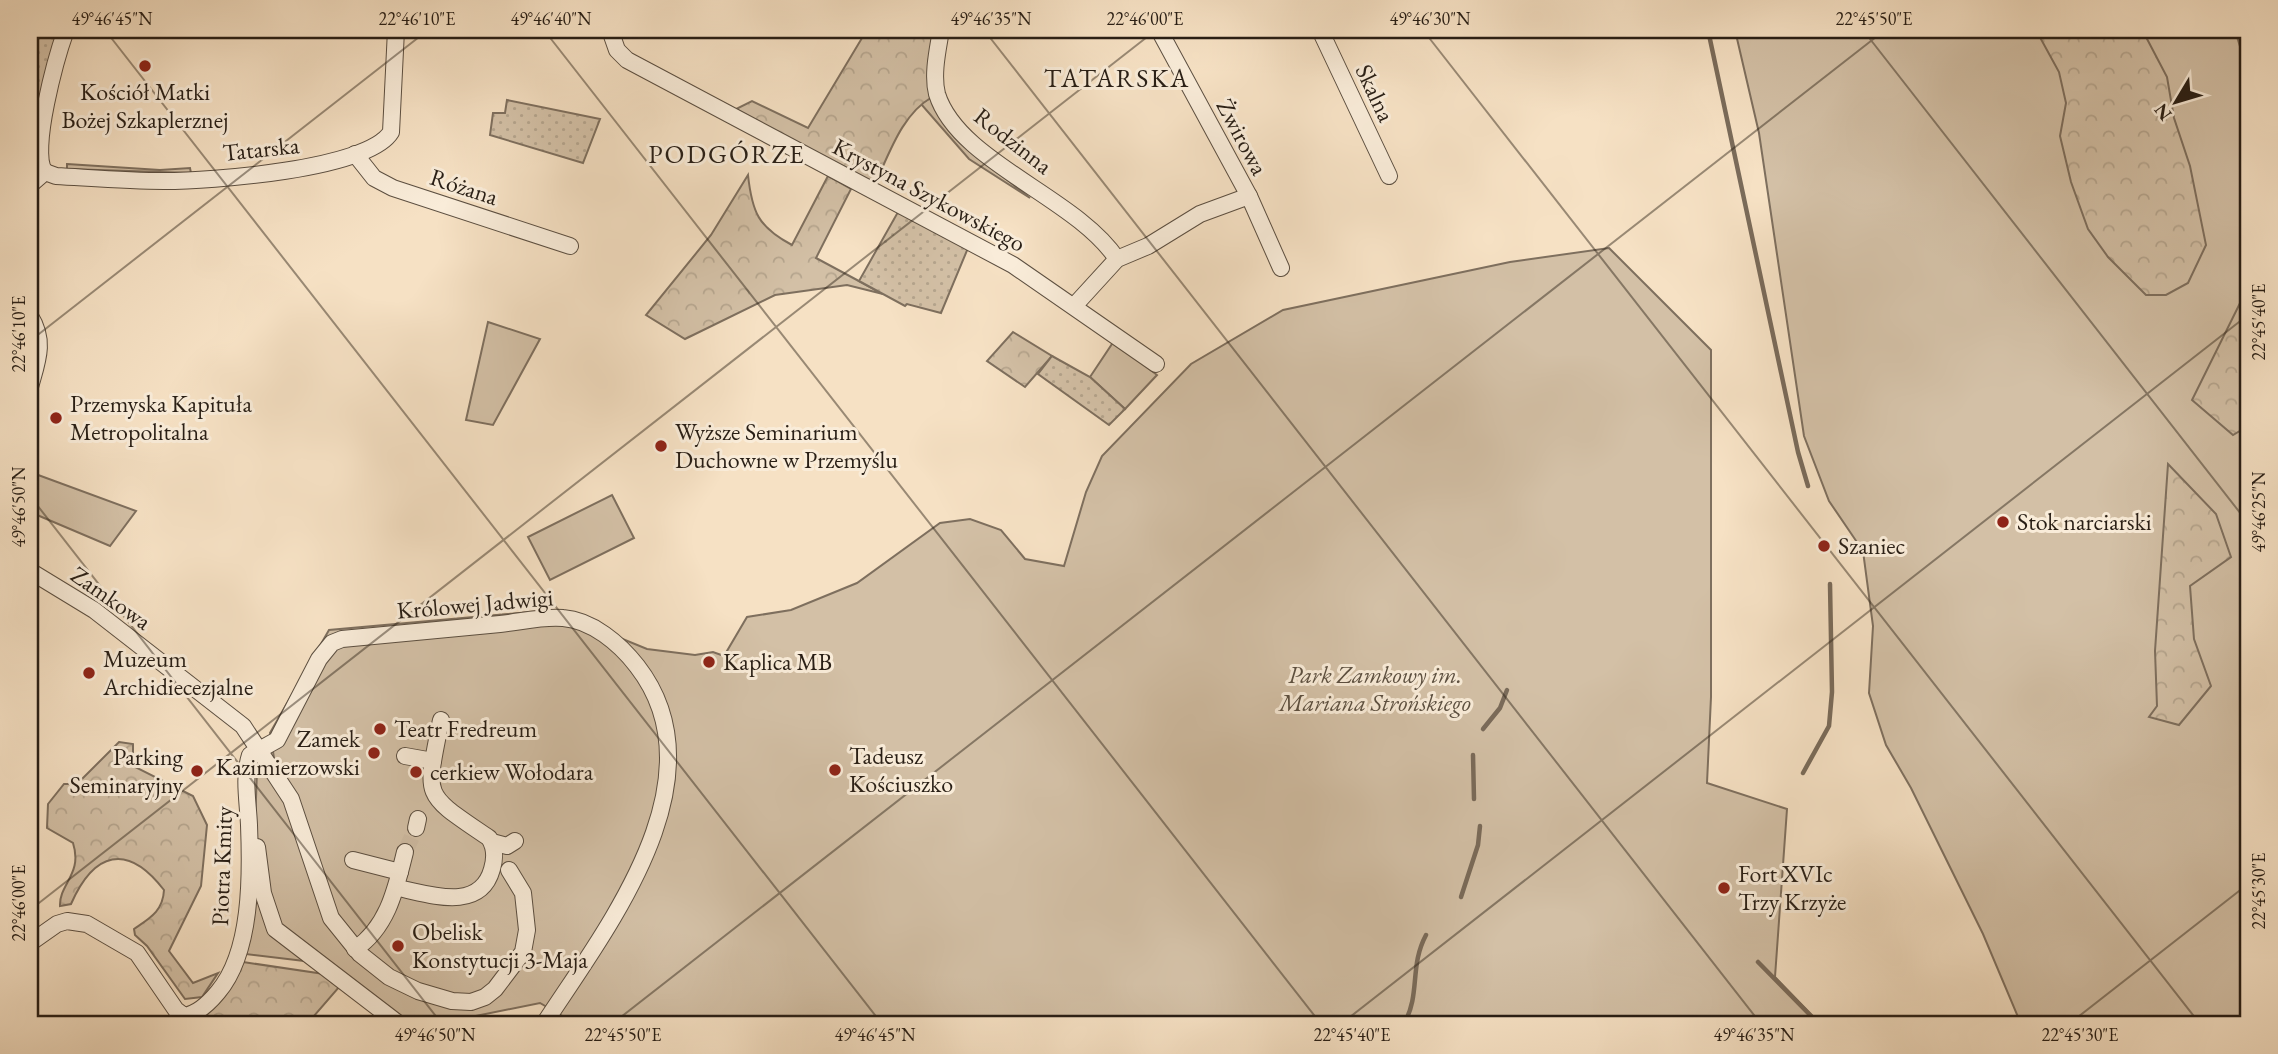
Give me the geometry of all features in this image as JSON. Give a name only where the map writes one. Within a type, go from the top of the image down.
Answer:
[{"type":"street","points":[[30,185],[45,172],[38,153],[57,53],[66,30]]},
{"type":"street","name":"Tatarska","points":[[45,172],[56,176],[166,181],[309,167],[355,155],[382,142],[391,132],[396,30]]},
{"type":"street","name":"Krystyna Szykowskiego","points":[[610,30],[617,50],[632,62],[1013,265],[1075,305],[1156,364]]},
{"type":"street","name":"Rodzinna","points":[[941,30],[936,84],[949,117],[978,147],[1092,230],[1117,259]]},
{"type":"street","name":"Żwirowa","points":[[1159,30],[1249,197],[1281,268]]},
{"type":"street","name":"Skalna","points":[[1320,30],[1389,176]]},
{"type":"street","name":"Różana","points":[[355,155],[374,177],[393,188],[570,246]]},
{"type":"street","points":[[1075,305],[1117,259],[1148,246],[1200,214],[1249,197]]},
{"type":"street","points":[[30,316],[37,329],[40,348],[30,387]]},
{"type":"street","name":"Zamkowa","points":[[30,571],[104,618],[243,726],[291,799],[331,918],[355,949],[376,968],[418,992],[463,1003],[485,997],[504,980],[523,952],[527,930],[526,905],[502,862]]},
{"type":"street","name":"Królowej Jadwigi","points":[[259,748],[277,740],[318,659],[332,643],[342,639],[564,618],[612,640],[644,676],[655,699],[664,729],[666,786],[656,828],[632,888],[544,1024]]},
{"type":"street","points":[[441,720],[430,781],[437,799],[502,862]]},
{"type":"street","name":"Piotra Kmity","points":[[30,943],[57,924],[67,921],[87,925],[128,945],[176,1010],[184,1016],[193,1015],[228,980],[246,929],[249,830],[246,767],[250,755],[259,748]]},
{"type":"street","points":[[405,756],[433,761]]},
{"type":"street","points":[[249,830],[257,841],[263,892],[275,929],[399,1024]]},
{"type":"street","points":[[353,860],[399,880],[452,898],[470,895],[485,884],[502,862],[507,846],[514,841]]},
{"type":"street","points":[[355,949],[380,923],[399,880],[405,852]]},
{"type":"green space","points":[[30,30],[59,30],[30,139]]},
{"type":"green space","points":[[882,30],[934,30],[928,63],[932,97],[912,114],[904,125],[874,186],[736,109],[752,101],[808,128],[862,38]]},
{"type":"green space","name":"Stok narciarski","points":[[1735,30],[2235,30],[2248,73],[2248,1024],[2021,1024],[1983,934],[1911,788],[1886,745],[1869,693],[1873,626],[1863,551],[1829,501],[1804,436],[1759,133]]},
{"type":"green space","points":[[2036,30],[2136,30],[2146,37],[2167,77],[2174,118],[2190,166],[2206,245],[2188,283],[2166,295],[2146,295],[2108,257],[2088,229],[2071,182],[2060,136],[2066,103],[2059,72]]},
{"type":"green space","points":[[932,97],[970,150],[1030,198],[969,159],[921,104]]},
{"type":"green space","points":[[507,100],[600,119],[583,163],[490,135],[493,113],[505,113]]},
{"type":"green space","points":[[67,164],[160,170],[190,168],[191,173],[67,169]]},
{"type":"green space","points":[[748,175],[755,209],[764,225],[792,245],[828,176],[851,189],[816,258],[883,294],[847,285],[775,295],[685,339],[646,315],[711,235]]},
{"type":"green space","points":[[898,212],[968,248],[941,313],[907,304],[905,306],[859,281]]},
{"type":"green space","name":"Park Zamkowy im. Mariana Strońskiego","points":[[1609,248],[1711,350],[1711,697],[1707,783],[1787,809],[1775,977],[1820,1024],[576,1024],[540,1003],[436,1024],[406,1024],[321,963],[245,954],[251,934],[257,771],[274,758],[270,733],[329,630],[552,610],[647,649],[695,655],[713,652],[724,656],[747,617],[791,610],[857,583],[940,523],[970,519],[1001,530],[1025,559],[1064,566],[1086,492],[1102,456],[1191,364],[1283,310],[1510,262]]},
{"type":"green space","points":[[2248,287],[2248,426],[2233,435],[2192,400]]},
{"type":"green space","points":[[488,322],[540,339],[493,425],[466,420]]},
{"type":"green space","points":[[1013,332],[1052,356],[1025,387],[987,361]]},
{"type":"green space","points":[[1114,341],[1157,375],[1125,409],[1090,377]]},
{"type":"green space","points":[[1052,356],[1090,377],[1125,409],[1109,425],[1038,374]]},
{"type":"green space","points":[[2168,464],[2216,514],[2231,557],[2190,586],[2194,639],[2211,686],[2179,725],[2149,717],[2157,706],[2155,651]]},
{"type":"green space","points":[[30,472],[136,511],[110,546],[30,512]]},
{"type":"green space","points":[[612,495],[634,538],[550,580],[528,537]]},
{"type":"green space","points":[[119,742],[133,744],[133,766],[193,796],[207,825],[201,886],[169,951],[193,983],[218,973],[202,997],[185,999],[147,946],[135,935],[134,929],[158,909],[164,890],[137,865],[124,860],[101,864],[80,886],[71,904],[60,906],[63,891],[73,871],[75,854],[73,843],[47,828],[48,804],[64,784],[77,784]]},
{"type":"green space","points":[[243,962],[324,974],[340,986],[307,1024],[199,1024],[225,993]]},
{"type":"waterway","points":[[1708,30],[1798,452],[1808,486]]},
{"type":"waterway","points":[[1803,773],[1829,726],[1832,692],[1830,584]]},
{"type":"waterway","points":[[1483,729],[1500,708],[1507,690]]},
{"type":"waterway","points":[[1473,755],[1474,799]]},
{"type":"waterway","points":[[1461,897],[1478,845],[1480,826]]},
{"type":"waterway","points":[[1404,1024],[1412,1002],[1418,958],[1426,935]]},
{"type":"waterway","points":[[1758,962],[1819,1024]]},
{"type":"tunnel","points":[[405,852],[416,828]]},
{"type":"place","name":"Kościół Matki Bożej Szkaplerznej","points":[[145,66]]},
{"type":"place","name":"Przemyska Kapituła Metropolitalna","points":[[56,418]]},
{"type":"place","name":"Wyższe Seminarium Duchowne w Przemyślu","points":[[661,446]]},
{"type":"place","name":"Stok narciarski","points":[[2003,522]]},
{"type":"place","name":"Szaniec","points":[[1824,546]]},
{"type":"place","name":"Kaplica MB","points":[[709,662]]},
{"type":"place","name":"Muzeum Archidiecezjalne","points":[[89,673]]},
{"type":"place","name":"Teatr Fredreum","points":[[380,729]]},
{"type":"place","name":"Zamek Kazimierzowski","points":[[374,753]]},
{"type":"place","name":"Tadeusz Kościuszko","points":[[835,770]]},
{"type":"place","name":"Parking Seminaryjny","points":[[197,771]]},
{"type":"place","name":"cerkiew Wołodara","points":[[416,772]]},
{"type":"place","name":"Fort XVIc Trzy Krzyże","points":[[1724,888]]},
{"type":"place","name":"Obelisk Konstytucji 3-Maja","points":[[398,946]]},
{"type":"district","name":"TATARSKA","points":[[1117,78]]},
{"type":"district","name":"PODGÓRZE","points":[[727,154]]}]
